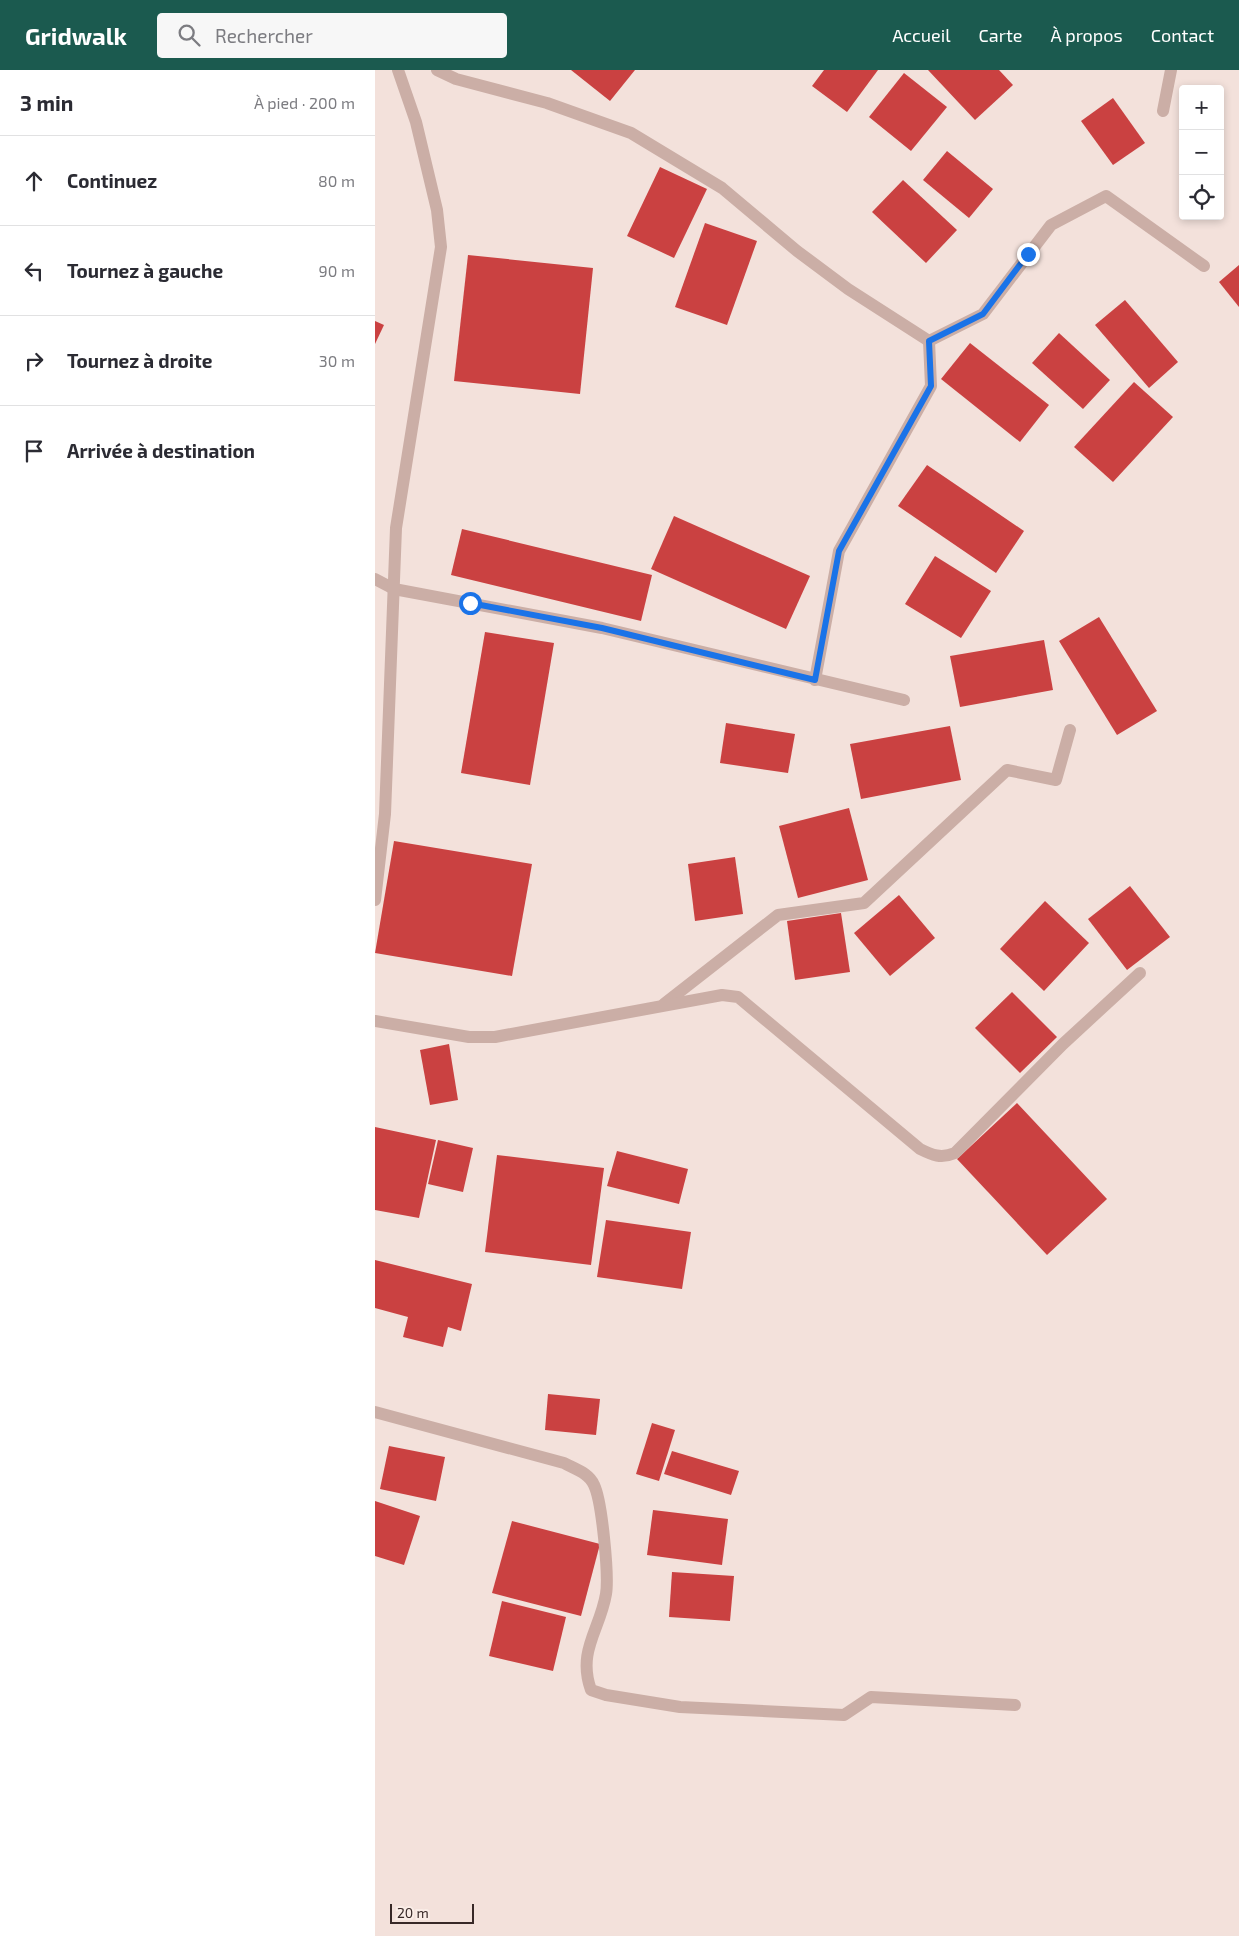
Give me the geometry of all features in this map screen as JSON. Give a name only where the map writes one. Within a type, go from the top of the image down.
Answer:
[{"type":"street","points":[[375,900],[385,814],[396,528],[441,248],[437,210],[416,122],[398,70]]},
{"type":"street","points":[[437,70],[456,78],[547,103],[631,134],[722,188],[819,267],[849,289],[929,341]]},
{"type":"street","points":[[1163,110],[1171,70]]},
{"type":"street","points":[[929,341],[983,314],[1051,225],[1106,196],[1204,266]]},
{"type":"street","points":[[815,680],[839,551],[931,386],[929,341]]},
{"type":"street","points":[[375,579],[394,589],[602,628],[904,700]]},
{"type":"street","points":[[662,1006],[778,915],[864,903],[1007,770],[1056,780],[1070,730]]},
{"type":"street","points":[[375,1021],[469,1037],[495,1037],[722,995],[738,997],[920,1148],[933,1156],[945,1157],[955,1154],[1063,1044],[1140,973]]},
{"type":"street","points":[[375,1412],[564,1463],[587,1475],[594,1485],[598,1499],[608,1574],[606,1596],[586,1657],[586,1676],[591,1690],[606,1695],[680,1707],[844,1715],[871,1698],[1015,1705]]},
{"type":"building","points":[[571,70],[635,70],[610,101]]},
{"type":"building","points":[[824,70],[878,70],[847,112],[812,86]]},
{"type":"building","points":[[928,70],[999,70],[1013,85],[975,120]]},
{"type":"building","points":[[904,73],[947,107],[911,151],[869,117]]},
{"type":"building","points":[[1113,98],[1145,143],[1113,165],[1081,121]]},
{"type":"building","points":[[947,151],[993,189],[969,218],[923,180]]},
{"type":"building","points":[[660,167],[707,189],[674,258],[627,236]]},
{"type":"building","points":[[903,180],[957,230],[926,263],[872,212]]},
{"type":"building","points":[[705,223],[757,241],[727,325],[675,307]]},
{"type":"building","points":[[468,255],[593,268],[580,394],[454,381]]},
{"type":"building","points":[[1239,265],[1239,307],[1219,282]]},
{"type":"building","points":[[1125,300],[1178,362],[1149,388],[1095,325]]},
{"type":"building","points":[[375,321],[384,325],[375,344]]},
{"type":"building","points":[[1059,333],[1110,380],[1083,409],[1032,363]]},
{"type":"building","points":[[970,343],[1049,405],[1020,442],[941,379]]},
{"type":"building","points":[[1134,382],[1173,417],[1113,482],[1074,447]]},
{"type":"building","points":[[927,465],[1024,531],[996,573],[898,506]]},
{"type":"building","points":[[674,516],[810,576],[786,629],[651,569]]},
{"type":"building","points":[[462,529],[652,575],[641,621],[451,575]]},
{"type":"building","points":[[935,556],[991,591],[961,638],[905,604]]},
{"type":"building","points":[[1099,617],[1157,711],[1117,735],[1059,641]]},
{"type":"building","points":[[485,632],[554,643],[530,785],[461,773]]},
{"type":"building","points":[[1044,640],[1053,690],[960,707],[950,656]]},
{"type":"building","points":[[726,723],[795,734],[788,773],[720,763]]},
{"type":"building","points":[[950,726],[961,780],[861,799],[850,744]]},
{"type":"building","points":[[849,808],[868,880],[798,898],[779,826]]},
{"type":"building","points":[[394,841],[532,864],[512,976],[375,953]]},
{"type":"building","points":[[735,857],[743,914],[695,921],[688,864]]},
{"type":"building","points":[[1130,886],[1170,937],[1127,970],[1088,919]]},
{"type":"building","points":[[899,895],[935,938],[890,976],[854,933]]},
{"type":"building","points":[[1045,901],[1089,943],[1044,991],[1000,949]]},
{"type":"building","points":[[841,913],[850,972],[795,980],[787,921]]},
{"type":"building","points":[[1012,992],[1057,1037],[1020,1073],[975,1028]]},
{"type":"building","points":[[449,1044],[458,1100],[430,1105],[420,1050]]},
{"type":"building","points":[[1017,1103],[1107,1199],[1047,1255],[957,1159]]},
{"type":"building","points":[[375,1127],[436,1140],[419,1218],[375,1210]]},
{"type":"building","points":[[438,1140],[473,1148],[463,1192],[428,1184]]},
{"type":"building","points":[[617,1151],[688,1169],[679,1204],[607,1186]]},
{"type":"building","points":[[497,1155],[604,1168],[591,1265],[485,1252]]},
{"type":"building","points":[[606,1220],[691,1232],[682,1289],[597,1277]]},
{"type":"building","points":[[375,1260],[472,1284],[461,1331],[448,1327],[443,1347],[403,1337],[408,1317],[375,1308]]},
{"type":"building","points":[[548,1394],[600,1399],[596,1435],[545,1430]]},
{"type":"building","points":[[652,1423],[675,1430],[659,1481],[636,1474]]},
{"type":"building","points":[[389,1446],[445,1457],[436,1501],[380,1489]]},
{"type":"building","points":[[672,1451],[739,1471],[731,1495],[664,1474]]},
{"type":"building","points":[[375,1501],[420,1516],[404,1565],[375,1556]]},
{"type":"building","points":[[653,1510],[728,1519],[722,1565],[647,1555]]},
{"type":"building","points":[[512,1521],[600,1544],[581,1616],[492,1593]]},
{"type":"building","points":[[672,1572],[734,1576],[730,1621],[669,1617]]},
{"type":"building","points":[[502,1601],[566,1617],[553,1671],[489,1656]]},
{"type":"route","points":[[470,603],[602,628],[815,680],[839,551],[931,386],[929,341],[983,314],[1028,254]]}]
